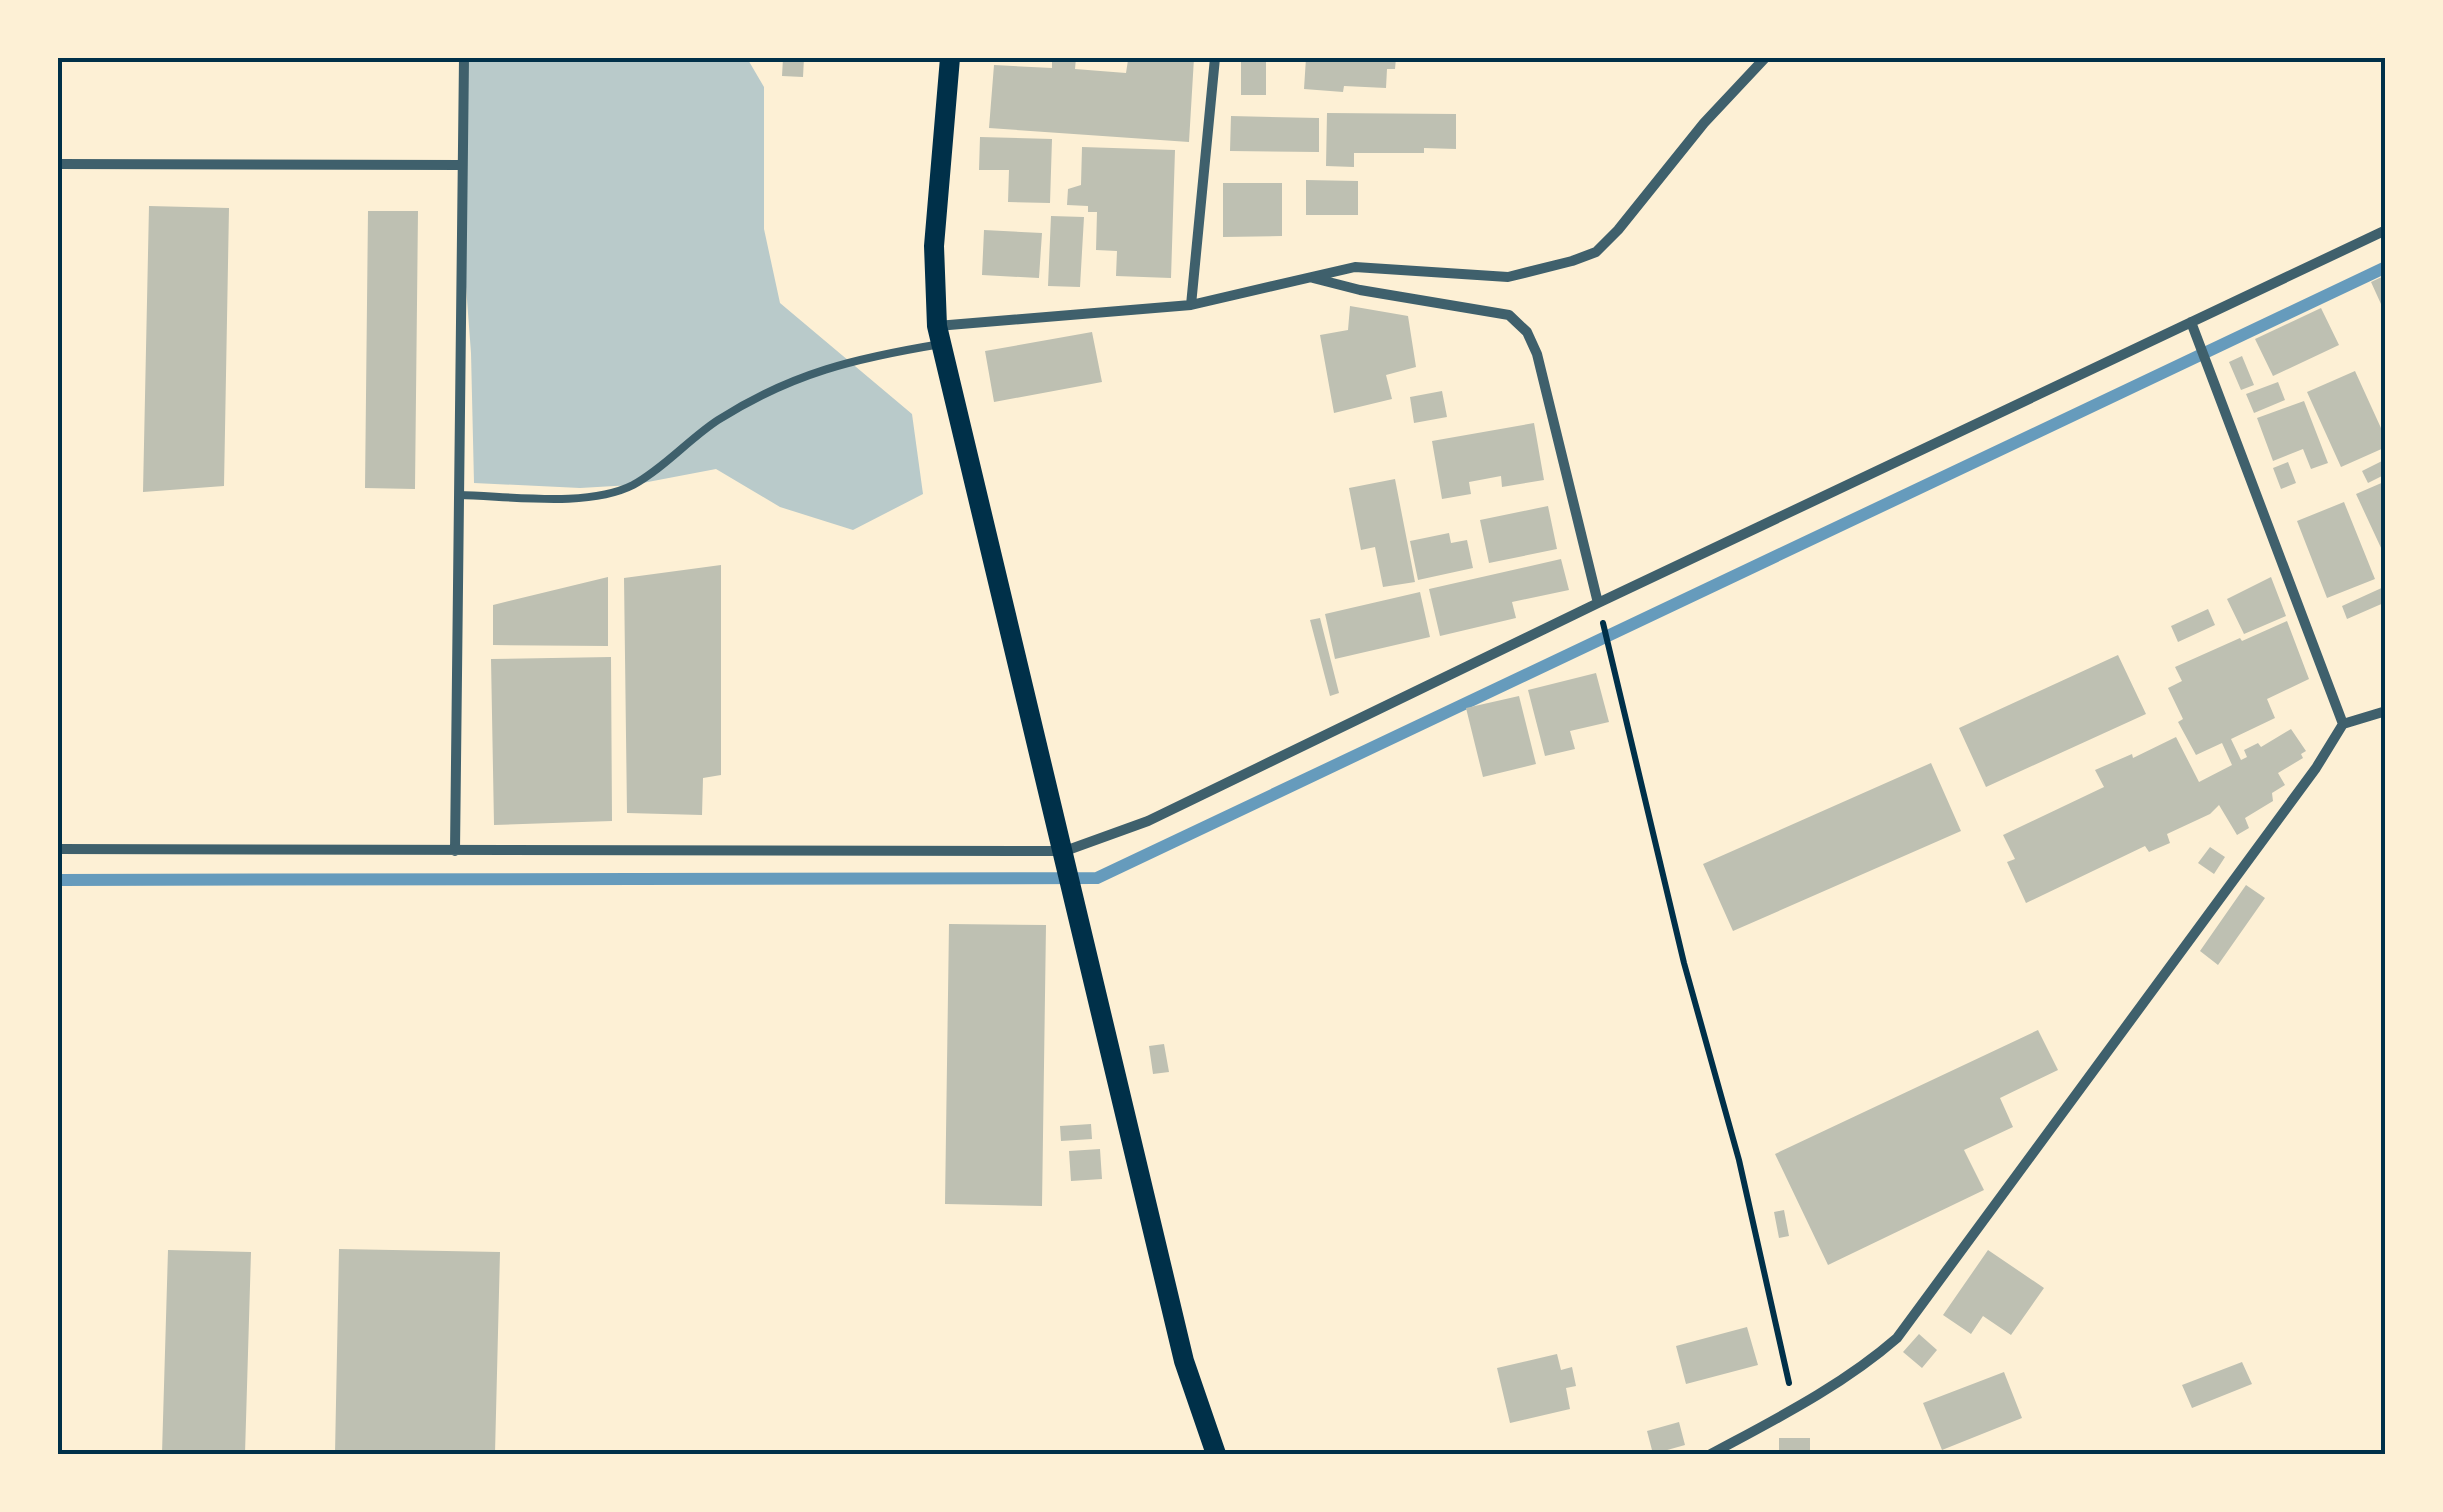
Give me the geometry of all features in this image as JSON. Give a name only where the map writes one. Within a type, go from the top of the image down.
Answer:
[{"type":"main road","points":[[950,58],[934,246],[939,335],[1184,1361],[1216,1454]]},
{"type":"street","points":[[455,851],[464,58]]},
{"type":"street","points":[[1191,305],[1215,58]]},
{"type":"street","points":[[939,335],[1191,305],[1354,267],[1508,277],[1596,252],[1704,122],[1765,58]]},
{"type":"street","points":[[58,164],[462,165]]},
{"type":"street","points":[[58,850],[1065,854],[1148,821],[2386,230]]},
{"type":"street","points":[[1313,278],[1360,290],[1509,315],[1527,332],[1537,354],[1598,603]]},
{"type":"street","points":[[2191,322],[2343,724]]},
{"type":"street","points":[[1711,1454],[1794,1408],[1897,1338],[2316,768],[2343,724],[2386,711]]},
{"type":"lane","points":[[459,495],[589,497],[632,485],[716,421],[806,374],[939,335]]},
{"type":"path","points":[[1598,603],[1684,963],[1740,1160],[1794,1408]]},
{"type":"shaded area","points":[[462,58],[747,58],[764,87],[764,229],[780,303],[912,414],[923,494],[853,530],[780,507],[716,469],[632,485],[580,488],[474,483],[471,353],[462,233]]},
{"type":"building","points":[[783,58],[804,58],[803,77],[782,76]]},
{"type":"building","points":[[1052,58],[1076,58],[1075,69],[1126,73],[1128,60],[1194,58],[1189,142],[989,128],[994,65],[1052,68]]},
{"type":"building","points":[[1306,58],[1396,58],[1395,69],[1387,69],[1386,88],[1344,86],[1343,92],[1304,89]]},
{"type":"building","points":[[1241,62],[1266,62],[1266,95],[1241,95]]},
{"type":"building","points":[[1327,113],[1456,114],[1456,149],[1354,153],[1354,167],[1326,166]]},
{"type":"building","points":[[1231,116],[1319,118],[1319,152],[1230,151]]},
{"type":"building","points":[[980,137],[1052,139],[1050,203],[1008,202],[1009,170],[979,170]]},
{"type":"building","points":[[1082,147],[1175,150],[1171,278],[1116,276],[1117,251],[1096,250],[1097,212],[1088,212],[1088,206],[1067,205],[1068,189],[1081,185]]},
{"type":"building","points":[[1306,180],[1358,181],[1358,215],[1306,215]]},
{"type":"building","points":[[1223,183],[1282,183],[1282,236],[1223,237]]},
{"type":"building","points":[[149,206],[229,208],[224,486],[143,492]]},
{"type":"building","points":[[368,211],[418,211],[415,489],[365,488]]},
{"type":"building","points":[[1051,216],[1084,217],[1080,287],[1048,286]]},
{"type":"building","points":[[984,230],[1042,233],[1039,278],[982,275]]},
{"type":"building","points":[[2386,275],[2386,315],[2371,282]]},
{"type":"building","points":[[1350,306],[1408,316],[1416,367],[1386,375],[1392,399],[1334,413],[1320,335],[1348,330]]},
{"type":"building","points":[[2321,308],[2339,345],[2273,376],[2255,339]]},
{"type":"building","points":[[1092,332],[1102,382],[994,402],[985,351]]},
{"type":"building","points":[[2242,356],[2254,385],[2241,390],[2229,362]]},
{"type":"building","points":[[2355,371],[2386,439],[2386,447],[2341,467],[2307,392]]},
{"type":"building","points":[[2278,382],[2285,400],[2254,413],[2246,394]]},
{"type":"building","points":[[1442,391],[1447,417],[1414,423],[1410,397]]},
{"type":"building","points":[[2304,401],[2328,463],[2311,469],[2303,449],[2273,461],[2257,418]]},
{"type":"building","points":[[1534,423],[1544,480],[1502,487],[1501,476],[1469,482],[1471,494],[1442,499],[1432,441]]},
{"type":"building","points":[[2386,459],[2386,474],[2368,483],[2362,471]]},
{"type":"building","points":[[2288,462],[2296,483],[2281,489],[2273,468]]},
{"type":"building","points":[[1395,479],[1415,582],[1383,587],[1375,547],[1361,550],[1349,488]]},
{"type":"building","points":[[2386,481],[2386,549],[2382,550],[2356,494]]},
{"type":"building","points":[[2344,502],[2375,579],[2327,598],[2297,521]]},
{"type":"building","points":[[1548,506],[1557,549],[1489,563],[1480,520]]},
{"type":"building","points":[[1449,533],[1451,543],[1467,540],[1473,568],[1418,580],[1410,541]]},
{"type":"building","points":[[1561,559],[1569,590],[1512,602],[1516,618],[1440,636],[1429,589]]},
{"type":"building","points":[[721,565],[721,775],[703,778],[702,815],[627,813],[624,578]]},
{"type":"building","points":[[608,577],[608,646],[493,645],[493,605]]},
{"type":"building","points":[[2271,577],[2286,616],[2244,634],[2227,599]]},
{"type":"building","points":[[2386,586],[2386,602],[2347,619],[2342,606]]},
{"type":"building","points":[[1420,592],[1430,637],[1335,659],[1325,614]]},
{"type":"building","points":[[2208,609],[2215,625],[2178,642],[2171,626]]},
{"type":"building","points":[[1320,618],[1339,693],[1330,696],[1310,620]]},
{"type":"building","points":[[2287,621],[2309,679],[2267,699],[2275,718],[2231,739],[2241,760],[2247,757],[2244,750],[2258,743],[2261,747],[2291,729],[2306,751],[2301,754],[2303,758],[2278,773],[2285,785],[2272,793],[2273,801],[2245,818],[2249,828],[2237,835],[2219,805],[2210,814],[2167,834],[2170,843],[2149,852],[2145,846],[2026,903],[2007,862],[2015,859],[2003,835],[2104,787],[2095,770],[2132,754],[2133,758],[2176,737],[2199,782],[2232,765],[2222,743],[2196,755],[2178,722],[2183,719],[2168,688],[2182,681],[2175,667]]},
{"type":"building","points":[[2118,655],[2146,714],[1986,787],[1959,728]]},
{"type":"building","points":[[611,657],[612,821],[494,825],[491,659]]},
{"type":"building","points":[[1596,673],[1609,722],[1570,731],[1575,749],[1545,756],[1528,690]]},
{"type":"building","points":[[1519,696],[1536,764],[1483,777],[1466,708]]},
{"type":"building","points":[[1931,763],[1961,831],[1733,931],[1703,864]]},
{"type":"building","points":[[2210,847],[2225,857],[2214,874],[2198,863]]},
{"type":"building","points":[[2246,885],[2265,898],[2218,965],[2200,951]]},
{"type":"building","points":[[949,924],[1046,925],[1042,1206],[945,1204]]},
{"type":"building","points":[[2038,1030],[2058,1070],[2000,1098],[2013,1127],[1964,1150],[1984,1190],[1828,1265],[1775,1154]]},
{"type":"building","points":[[1164,1044],[1169,1072],[1153,1074],[1149,1046]]},
{"type":"building","points":[[1091,1124],[1092,1139],[1061,1141],[1060,1126]]},
{"type":"building","points":[[1100,1149],[1102,1179],[1071,1181],[1069,1151]]},
{"type":"building","points":[[1784,1210],[1789,1236],[1779,1238],[1774,1212]]},
{"type":"building","points":[[339,1249],[500,1252],[495,1454],[335,1454]]},
{"type":"building","points":[[168,1250],[251,1252],[245,1454],[162,1454]]},
{"type":"building","points":[[1988,1250],[2044,1288],[2011,1335],[1983,1316],[1971,1334],[1943,1315]]},
{"type":"building","points":[[1747,1327],[1758,1365],[1686,1384],[1676,1346]]},
{"type":"building","points":[[1919,1334],[1937,1350],[1922,1368],[1903,1352]]},
{"type":"building","points":[[1557,1354],[1561,1370],[1572,1367],[1576,1386],[1566,1388],[1570,1409],[1510,1423],[1497,1368]]},
{"type":"building","points":[[2242,1362],[2252,1384],[2192,1408],[2182,1385]]},
{"type":"building","points":[[2004,1372],[2022,1418],[1942,1450],[1923,1403]]},
{"type":"building","points":[[1679,1422],[1685,1445],[1653,1454],[1647,1431]]},
{"type":"building","points":[[1779,1438],[1810,1438],[1810,1454],[1779,1454]]},
{"type":"waterway","points":[[58,880],[1097,878],[2386,267]]}]
